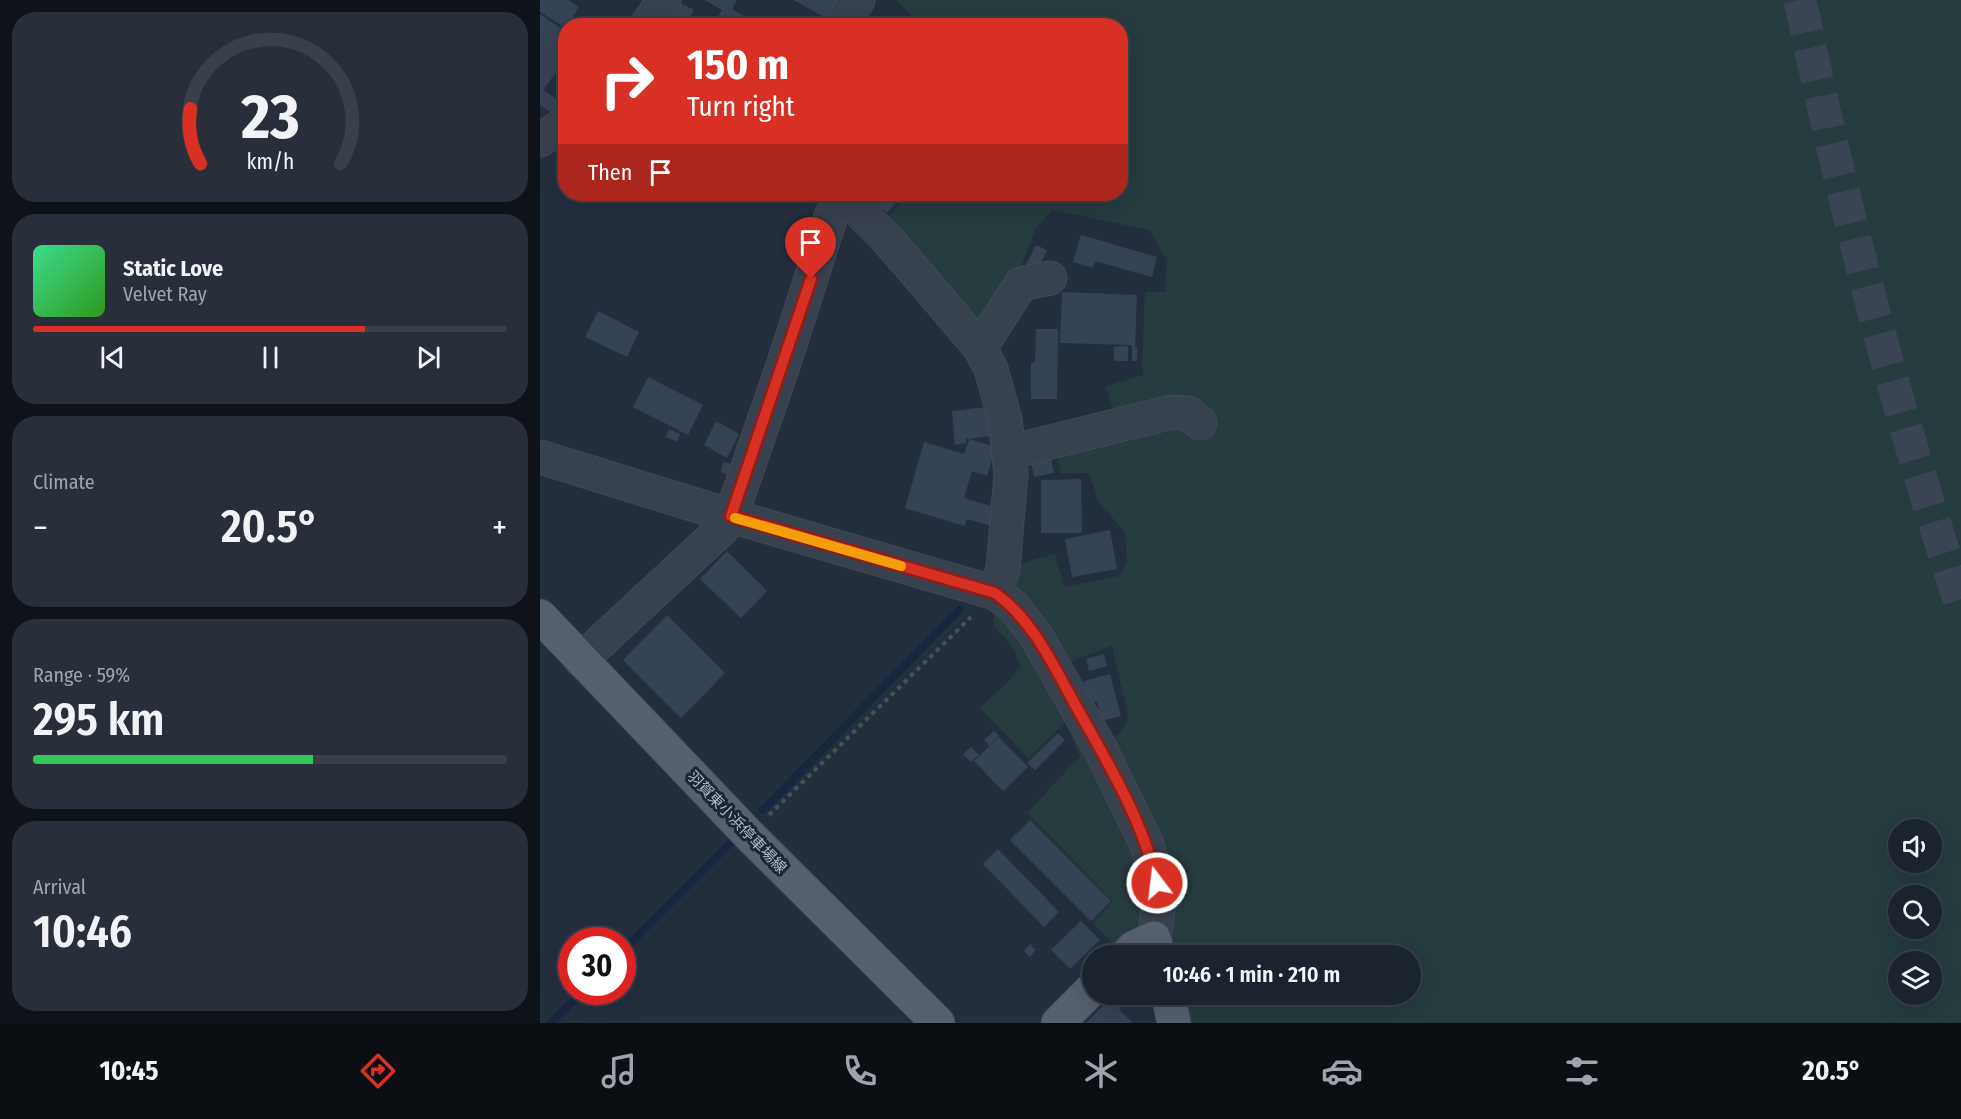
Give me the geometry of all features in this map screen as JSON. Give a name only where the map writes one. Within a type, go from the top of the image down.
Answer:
[{"type":"main road","name":"羽賀東小浜停車場線","points":[[540,616],[749,835],[938,1023]]},
{"type":"main road","points":[[1058,1023],[1082,999]]},
{"type":"main road","points":[[1170,1005],[1174,1023]]},
{"type":"street","points":[[652,18],[664,0]]},
{"type":"street","points":[[846,18],[858,0]]},
{"type":"street","points":[[540,140],[558,128]]},
{"type":"street","points":[[581,660],[722,529],[731,516],[784,363],[831,216],[839,201]]},
{"type":"street","points":[[850,201],[886,238],[980,348],[996,384],[1010,452],[1010,503],[1003,569],[995,593]]},
{"type":"street","points":[[980,348],[1021,285],[1050,278]]},
{"type":"street","points":[[1010,452],[1172,412],[1188,413],[1200,423]]},
{"type":"street","points":[[540,457],[731,516],[995,593],[1012,605],[1035,634],[1099,746],[1142,835],[1160,896],[1157,945]]},
{"type":"path","points":[[749,835],[995,593]]},
{"type":"green space","points":[[896,0],[1961,0],[1961,1023],[1183,1023],[1179,1005],[1421,1005],[1421,945],[1166,945],[1108,747],[1129,720],[1112,646],[1061,665],[1011,577],[1009,569],[1055,554],[1064,587],[1119,576],[1127,563],[1125,532],[1099,503],[1089,473],[1061,474],[1054,446],[1115,421],[1106,386],[1143,375],[1145,292],[1165,292],[1167,260],[1149,230],[1052,210],[1036,228],[1017,277],[985,329],[888,218],[902,201],[1128,201],[1128,18],[915,18]]},
{"type":"green space","points":[[994,608],[1006,614],[1137,847],[1145,909],[1139,922],[1116,945],[1093,923],[1113,901],[1027,813],[1080,756],[1065,723],[1028,758],[980,708],[1009,681],[1021,665],[1011,645],[994,626]]},
{"type":"building","points":[[540,0],[568,0],[579,7],[572,18],[558,18],[558,23],[540,12]]},
{"type":"building","points":[[675,0],[694,10],[690,18],[664,18]]},
{"type":"building","points":[[705,0],[737,0],[732,9],[747,18],[717,18],[722,10]]},
{"type":"building","points":[[793,0],[846,0],[836,18],[827,18]]},
{"type":"building","points":[[540,14],[558,26],[558,70],[543,90],[558,100],[558,110],[555,115],[540,105]]},
{"type":"building","points":[[873,201],[898,201],[887,213]]},
{"type":"building","points":[[1081,235],[1157,257],[1152,277],[1095,261],[1093,268],[1073,262]]},
{"type":"building","points":[[1036,245],[1047,250],[1034,278],[1022,272]]},
{"type":"building","points":[[1062,292],[1137,295],[1135,346],[1137,346],[1137,361],[1132,361],[1132,345],[1060,343]]},
{"type":"building","points":[[598,311],[639,332],[627,357],[585,337]]},
{"type":"building","points":[[1036,329],[1058,329],[1057,399],[1031,399],[1031,363],[1035,363]]},
{"type":"building","points":[[1128,346],[1128,361],[1114,361],[1114,347]]},
{"type":"building","points":[[648,377],[703,405],[688,435],[633,407]]},
{"type":"building","points":[[986,407],[990,436],[966,439],[966,443],[955,445],[952,411]]},
{"type":"building","points":[[716,421],[739,434],[727,458],[704,445]]},
{"type":"building","points":[[669,429],[680,434],[677,442],[666,437]]},
{"type":"building","points":[[969,439],[996,447],[987,476],[972,471],[964,498],[997,508],[991,526],[967,519],[965,526],[905,508],[924,442],[964,454]]},
{"type":"building","points":[[1049,450],[1054,473],[1034,477],[1029,454]]},
{"type":"building","points":[[723,462],[733,464],[730,475],[721,472]]},
{"type":"building","points":[[1081,479],[1082,533],[1041,533],[1041,480]]},
{"type":"building","points":[[1110,530],[1117,569],[1072,577],[1065,539]]},
{"type":"building","points":[[727,551],[767,591],[741,618],[700,579]]},
{"type":"building","points":[[667,615],[725,673],[681,718],[623,660]]},
{"type":"building","points":[[1104,654],[1107,666],[1089,671],[1086,659]]},
{"type":"building","points":[[1110,674],[1121,716],[1102,721],[1097,701],[1090,703],[1084,681]]},
{"type":"building","points":[[994,731],[999,736],[989,746],[984,740]]},
{"type":"building","points":[[1058,733],[1065,740],[1035,770],[1027,763]]},
{"type":"building","points":[[999,737],[1028,767],[1003,791],[974,761]]},
{"type":"building","points":[[971,747],[979,755],[971,762],[963,754]]},
{"type":"building","points":[[1030,820],[1111,901],[1091,921],[1010,840]]},
{"type":"building","points":[[998,849],[1059,912],[1044,927],[983,864]]},
{"type":"building","points":[[1081,921],[1100,940],[1095,945],[1082,945],[1082,957],[1070,969],[1051,950]]},
{"type":"building","points":[[1030,944],[1036,950],[1030,957],[1024,951]]},
{"type":"building","points":[[1103,1005],[1123,1005],[1119,1009],[1133,1023],[1086,1023]]},
{"type":"waterway","points":[[763,810],[959,610]]},
{"type":"waterway","points":[[636,937],[731,842]]},
{"type":"waterway","points":[[551,1023],[569,1005]]},
{"type":"tunnel","points":[[1800,0],[1834,153],[1872,305],[1914,456],[1961,605]]},
{"type":"slow traffic","points":[[735,518],[901,566]]},
{"type":"route","points":[[811,279],[731,516],[995,593],[1012,605],[1035,634],[1099,746],[1147,845],[1157,883]]}]
